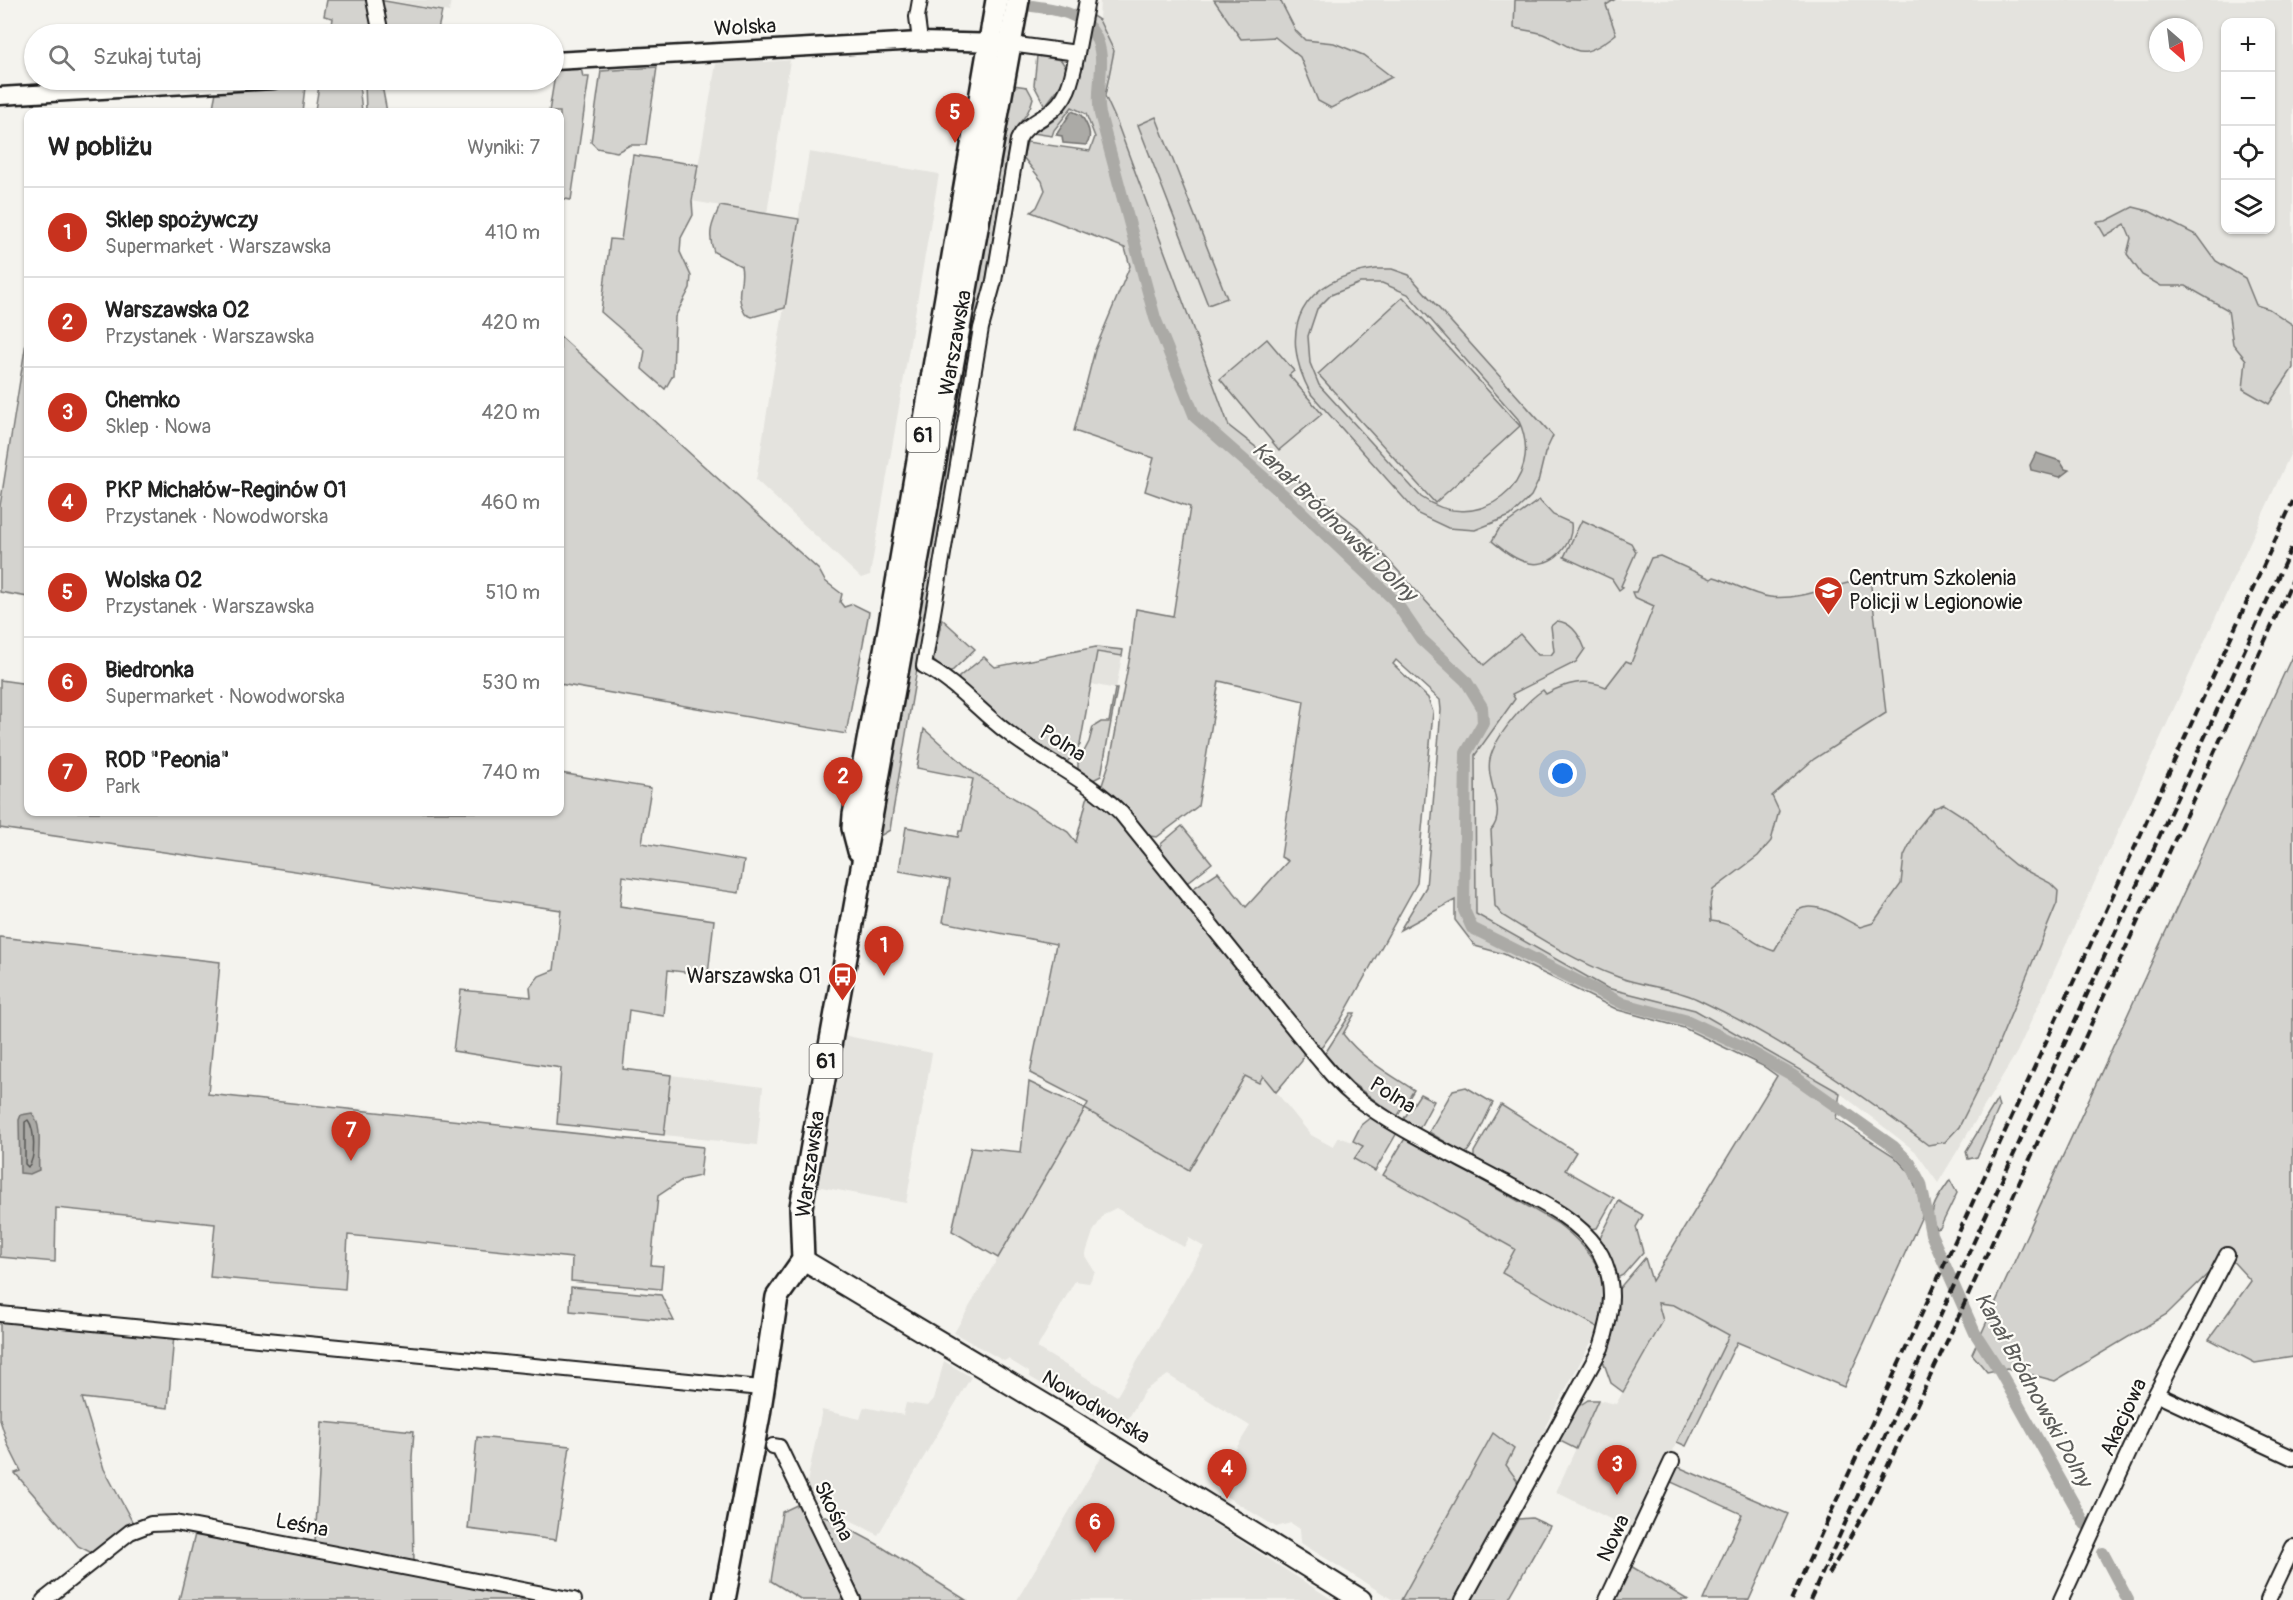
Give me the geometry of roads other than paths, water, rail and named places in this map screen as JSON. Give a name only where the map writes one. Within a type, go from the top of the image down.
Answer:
[{"type":"main road","name":"Warszawska","points":[[803,1260],[801,1207],[862,863],[853,828],[854,815],[1006,9]]},
{"type":"main road","points":[[724,1600],[777,1297],[803,1260]]},
{"type":"main road","name":"Nowodworska","points":[[803,1260],[1080,1425],[1361,1600]]},
{"type":"street","points":[[374,0],[379,24]]},
{"type":"street","points":[[920,0],[916,17],[920,41]]},
{"type":"street","points":[[1000,42],[1078,47],[1086,5]]},
{"type":"street","name":"Wolska","points":[[564,61],[920,41],[1000,42]]},
{"type":"street","name":"Polna","points":[[1078,47],[1066,95],[1056,108],[1028,126],[1017,140],[994,281],[981,328],[924,666],[940,674],[1006,731],[1083,780],[1114,806],[1317,1058],[1352,1094],[1421,1137],[1548,1207],[1588,1237],[1603,1258],[1610,1282],[1612,1308],[1600,1348],[1463,1600]]},
{"type":"street","points":[[0,96],[102,90]]},
{"type":"street","name":"Akacjowa","points":[[2061,1600],[2156,1394],[2227,1255]]},
{"type":"street","points":[[0,1314],[761,1388]]},
{"type":"street","points":[[2156,1394],[2293,1458]]},
{"type":"street","name":"Skośna","points":[[773,1446],[779,1447],[853,1600]]},
{"type":"street","name":"Nowa","points":[[1607,1600],[1672,1461]]},
{"type":"street","name":"Leśna","points":[[44,1600],[129,1533],[143,1526],[175,1523],[574,1600]]},
{"type":"street","points":[[2268,1600],[2293,1548]]},
{"type":"water","points":[[1072,111],[1081,115],[1087,126],[1090,134],[1086,145],[1063,143],[1062,136],[1056,135]]},
{"type":"water","points":[[2036,453],[2060,461],[2065,469],[2069,470],[2060,477],[2031,470],[2030,465]]},
{"type":"water","points":[[32,1113],[39,1133],[39,1170],[30,1174],[20,1173],[19,1120],[21,1115]]},
{"type":"waterway","name":"Kanał Bródnowski Dolny","points":[[1012,3],[1070,14],[1091,29],[1098,41],[1101,58],[1100,114],[1155,318],[1195,417],[1286,497],[1395,601],[1421,639],[1466,681],[1482,707],[1483,723],[1466,753],[1464,910],[1472,928],[1624,1004],[1688,1021],[1737,1044],[1792,1075],[1894,1147],[1910,1163],[1921,1184],[1931,1234],[1975,1333],[1999,1370],[2085,1524]]},
{"type":"waterway","name":"Kanał Bródnowski Dolny","points":[[2103,1553],[2128,1600]]},
{"type":"railway","points":[[1791,1600],[2293,501]]},
{"type":"railway","points":[[1810,1600],[2293,544]]},
{"type":"railway","points":[[1829,1574],[1869,1505],[1957,1320],[2293,579]]},
{"type":"place","name":"Wolska 02","points":[[955,143]]},
{"type":"place","name":"Centrum Szkolenia Policji w Legionowie","points":[[1828,616]]},
{"type":"place","name":"Warszawska 02","points":[[843,807]]},
{"type":"place","name":"Sklep spożywczy","points":[[884,976]]},
{"type":"place","name":"Warszawska 01","points":[[842,1002]]},
{"type":"place","name":"ROD \"Peonia\"","points":[[351,1161]]},
{"type":"place","name":"Chemko","points":[[1617,1495]]},
{"type":"place","name":"PKP Michałów-Reginów 01","points":[[1227,1499]]},
{"type":"place","name":"Biedronka","points":[[1095,1553]]}]
